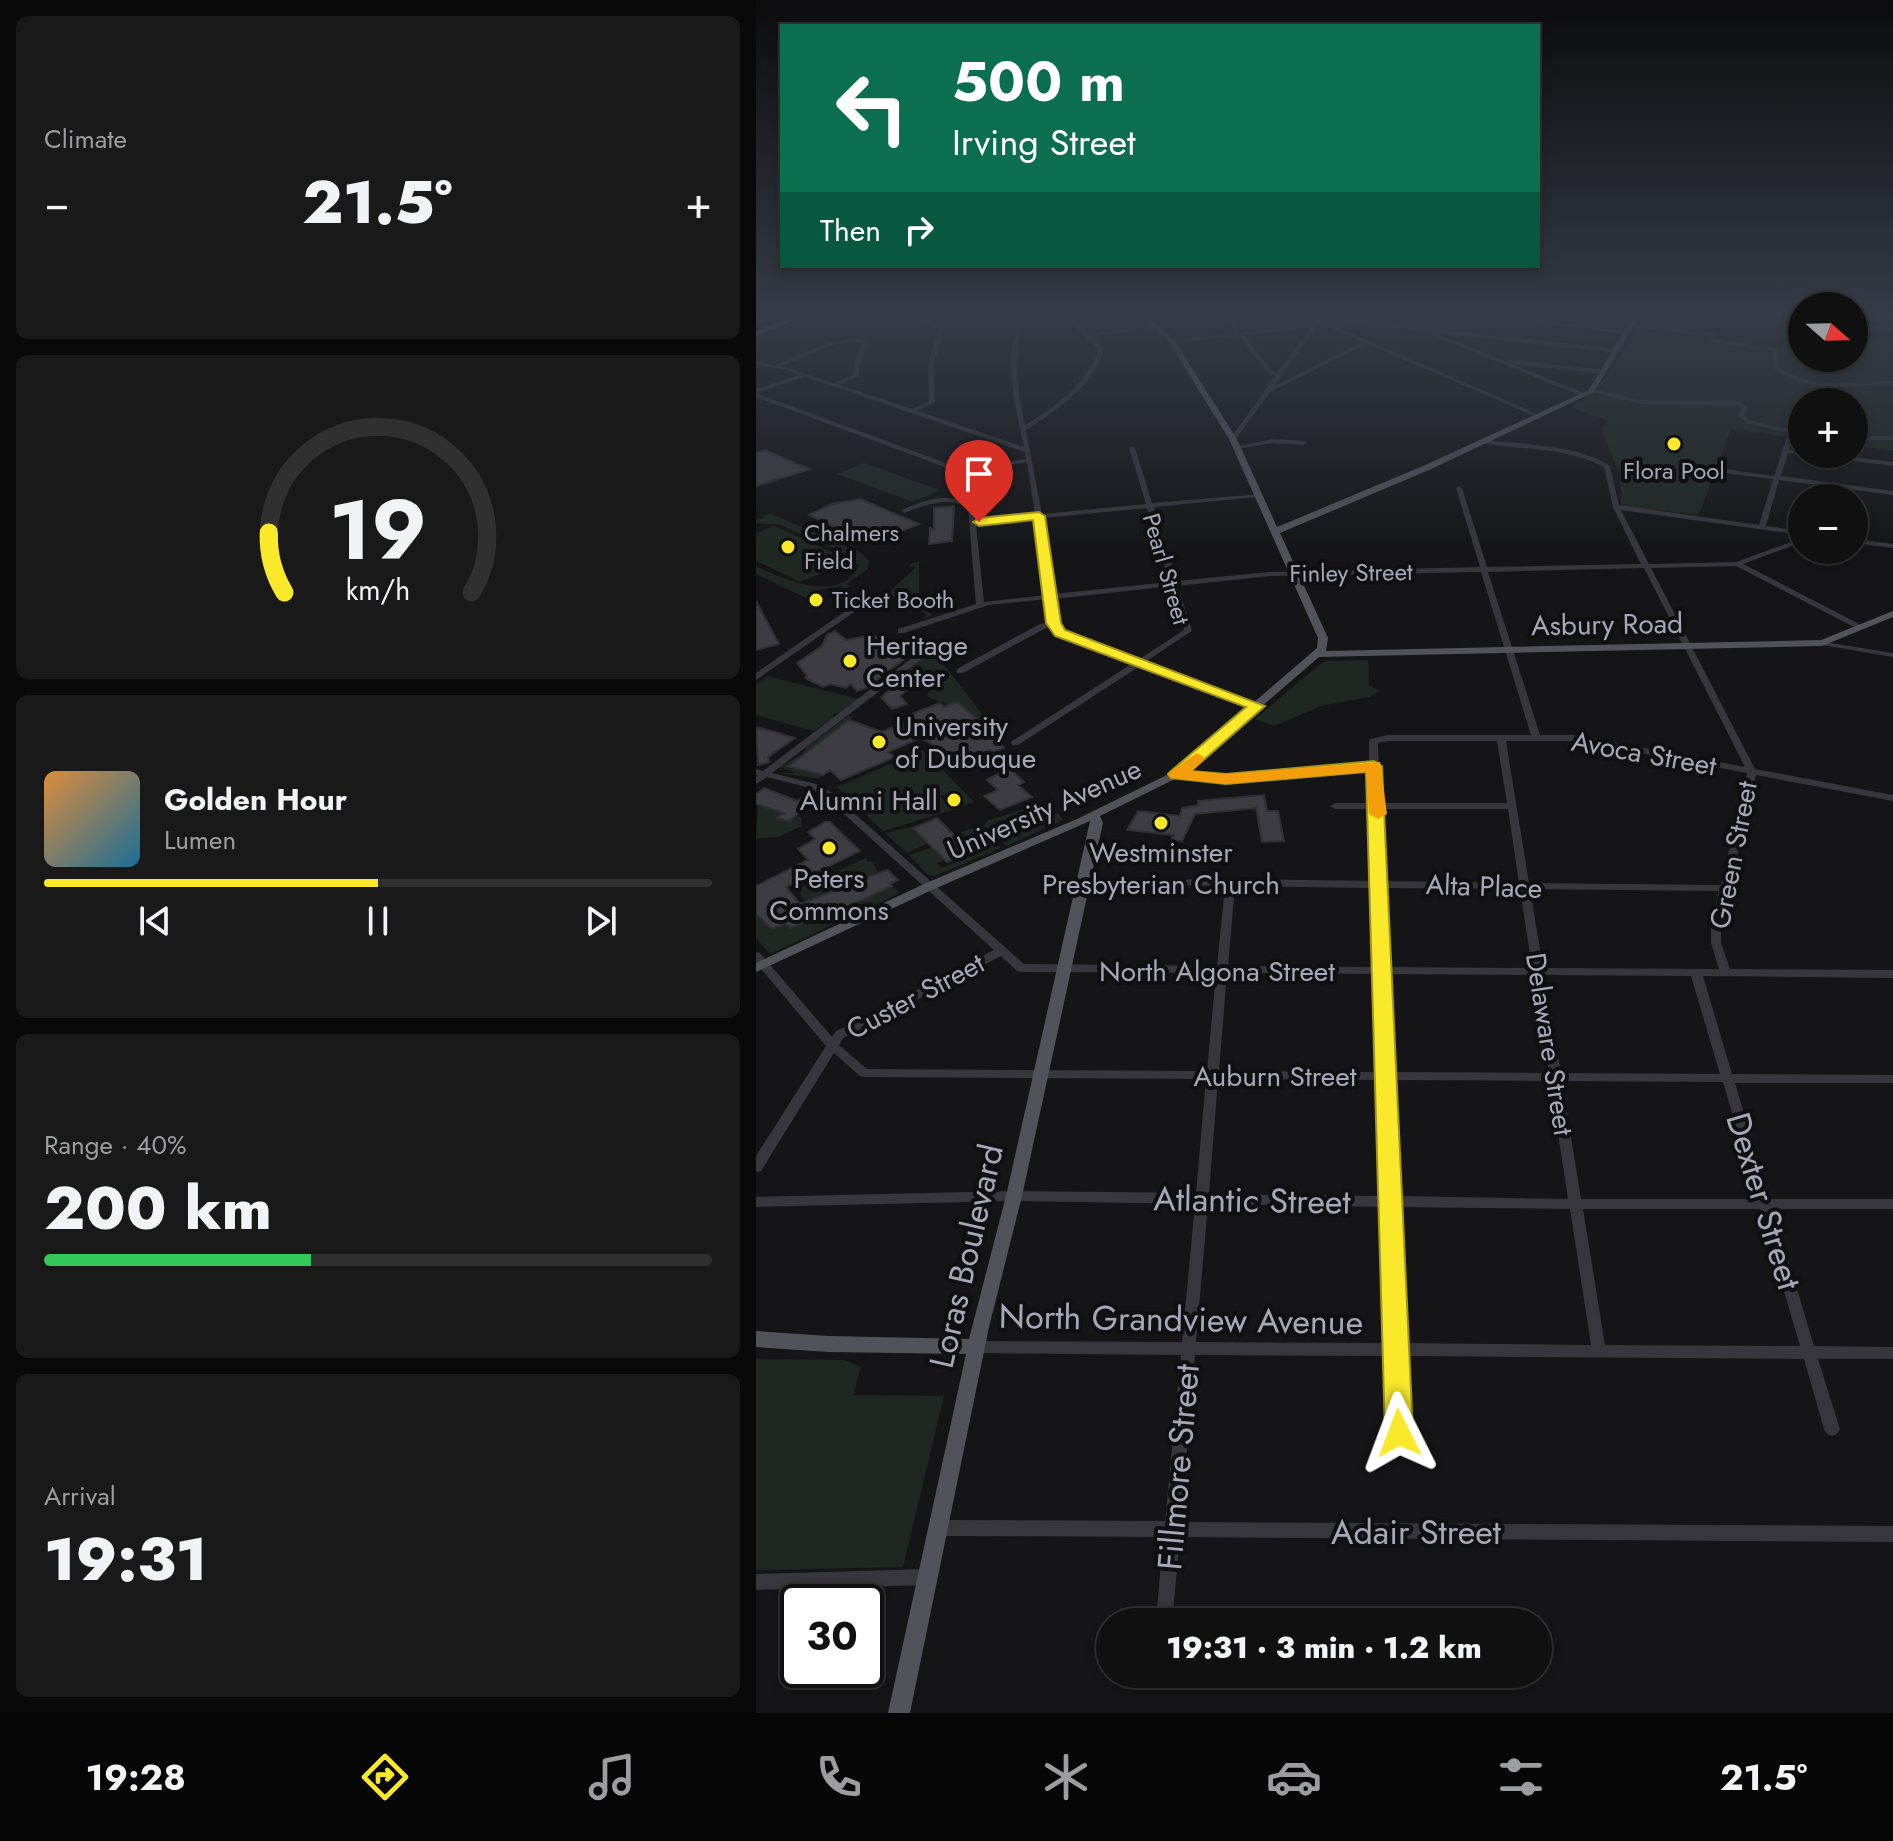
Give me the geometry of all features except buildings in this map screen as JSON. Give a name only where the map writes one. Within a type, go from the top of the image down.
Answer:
[{"type":"main road","points":[[1204,393],[1233,439],[1296,575],[1323,638],[1324,644],[1317,654]]},
{"type":"main road","points":[[1276,531],[1588,393]]},
{"type":"main road","name":"Asbury Road","points":[[1317,654],[1822,643],[1893,614]]},
{"type":"main road","name":"University Avenue","points":[[759,963],[1094,815],[1177,774],[1317,654]]},
{"type":"main road","name":"Loras Boulevard","points":[[899,1713],[976,1347],[1014,1196],[1097,823],[1094,815]]},
{"type":"main road","name":"North Grandview Avenue","points":[[756,1339],[814,1344],[976,1347]]},
{"type":"street","points":[[756,393],[961,471],[1030,460]]},
{"type":"street","points":[[857,393],[1028,451]]},
{"type":"street","points":[[911,412],[932,402],[932,393]]},
{"type":"street","points":[[1017,393],[1039,516],[1053,623],[1064,635],[1257,706]]},
{"type":"street","points":[[991,439],[1006,439],[1024,431],[1068,393]]},
{"type":"street","points":[[1233,439],[1268,393]]},
{"type":"street","points":[[1485,393],[1539,416]]},
{"type":"street","points":[[1588,393],[1640,402],[1738,403],[1744,406],[1742,417],[1749,422],[1788,431]]},
{"type":"street","points":[[1868,438],[1893,438]]},
{"type":"street","points":[[1237,447],[1279,441],[1304,443]]},
{"type":"street","points":[[1762,527],[1788,441]]},
{"type":"street","name":"Green Street","points":[[1482,442],[1577,455],[1607,466],[1616,507],[1752,772],[1723,888],[1716,943],[1726,973]]},
{"type":"street","name":"Pearl Street","points":[[1015,743],[1188,631],[1132,448]]},
{"type":"street","points":[[1868,461],[1893,464]]},
{"type":"street","points":[[1716,470],[1893,493]]},
{"type":"street","points":[[1459,488],[1536,738]]},
{"type":"street","points":[[974,523],[1258,495]]},
{"type":"street","points":[[904,511],[937,499],[956,499],[971,506],[980,605]]},
{"type":"street","points":[[1616,507],[1788,531]]},
{"type":"street","points":[[1868,543],[1893,546]]},
{"type":"street","name":"Finley Street","points":[[901,631],[980,605],[1172,584],[1296,575],[1737,564],[1788,545]]},
{"type":"street","points":[[1737,564],[1861,627]]},
{"type":"street","points":[[756,677],[856,608]]},
{"type":"street","points":[[960,671],[1053,623]]},
{"type":"street","points":[[1822,643],[1893,655]]},
{"type":"street","points":[[759,776],[916,659],[935,649]]},
{"type":"street","name":"Delaware Street","points":[[1501,738],[1599,1350]]},
{"type":"street","name":"Avoca Street","points":[[1374,766],[1372,744],[1377,739],[1577,738],[1893,798]]},
{"type":"street","points":[[1177,774],[1226,779],[1374,766],[1378,806],[1399,1433]]},
{"type":"street","name":"North Algona Street","points":[[759,776],[824,791],[1021,968],[1223,972],[1893,974]]},
{"type":"street","points":[[1335,806],[1511,806]]},
{"type":"street","name":"Alta Place","points":[[1148,882],[1723,888]]},
{"type":"street","name":"Fillmore Street","points":[[1165,1608],[1230,882]]},
{"type":"street","name":"Custer Street","points":[[756,1167],[839,1035],[1001,951]]},
{"type":"street","name":"Auburn Street","points":[[759,963],[832,1045],[864,1073],[1893,1079]]},
{"type":"street","name":"Dexter Street","points":[[1696,973],[1832,1429]]},
{"type":"street","name":"Atlantic Street","points":[[756,1202],[1014,1196],[1575,1204],[1893,1204]]},
{"type":"street","name":"North Grandview Avenue","points":[[976,1347],[1890,1351]]},
{"type":"street","name":"Adair Street","points":[[939,1528],[1893,1534]]},
{"type":"street","points":[[756,1582],[929,1577]]},
{"type":"shaded area","points":[[1591,393],[1788,393],[1788,437],[1731,429],[1699,515],[1621,506],[1620,474],[1601,430],[1608,421],[1570,407]]},
{"type":"shaded area","points":[[1868,393],[1893,393],[1893,451],[1868,448]]},
{"type":"shaded area","points":[[864,463],[940,490],[913,502],[837,474]]},
{"type":"shaded area","points":[[770,513],[861,553],[869,560],[868,569],[847,584],[850,586],[844,590],[840,588],[843,586],[811,591],[819,596],[810,600],[756,574],[756,566],[795,582],[825,587],[850,578],[859,566],[852,557],[781,525],[756,523],[756,519]]},
{"type":"shaded area","name":"Chalmers Field","points":[[774,526],[852,561],[800,582],[756,561],[756,533]]},
{"type":"shaded area","points":[[925,560],[919,562],[919,604],[926,604],[926,610],[933,616],[924,619],[927,614],[887,594],[916,567],[910,566],[912,563]]},
{"type":"shaded area","points":[[932,656],[941,661],[987,720],[981,722],[957,702],[948,705],[930,698],[927,696],[931,684],[903,676],[908,672],[901,674],[919,660]]},
{"type":"shaded area","points":[[1368,660],[1369,685],[1380,691],[1369,697],[1321,706],[1274,726],[1255,719],[1326,661]]},
{"type":"shaded area","points":[[767,676],[859,699],[840,713],[834,713],[832,719],[814,731],[756,715],[756,684]]},
{"type":"shaded area","points":[[848,716],[854,716],[790,765],[823,775],[819,779],[780,773],[796,773],[779,767],[802,754],[808,745]]},
{"type":"shaded area","points":[[922,750],[928,755],[924,757],[930,757],[974,802],[963,806],[965,803],[950,792],[940,796],[952,809],[959,808],[883,831],[837,787]]},
{"type":"shaded area","points":[[758,805],[784,813],[778,818],[789,821],[796,816],[801,817],[802,826],[778,837],[756,838]]},
{"type":"shaded area","points":[[1024,809],[1059,814],[1063,820],[1006,846],[984,825],[989,820]]},
{"type":"shaded area","points":[[926,823],[928,843],[907,853],[885,833]]},
{"type":"shaded area","points":[[975,827],[1001,848],[935,876],[928,875],[909,855],[933,847],[945,860],[937,863],[942,868],[981,851],[977,846],[971,848],[954,835]]},
{"type":"shaded area","points":[[866,858],[868,862],[872,861],[878,872],[857,879],[853,871],[830,880],[841,888],[813,901],[802,898],[799,888]]},
{"type":"shaded area","points":[[892,886],[900,893],[770,954],[756,938],[756,916],[759,915],[772,929],[786,923],[791,928]]},
{"type":"shaded area","points":[[756,1359],[844,1360],[861,1367],[853,1395],[944,1396],[903,1567],[756,1570]]},
{"type":"slow traffic","points":[[1197,758],[1177,774],[1226,779],[1374,766],[1378,814]]},
{"type":"place","name":"Flora Pool","points":[[1674,444]]},
{"type":"place","name":"Chalmers Field","points":[[788,547]]},
{"type":"place","name":"Ticket Booth","points":[[816,600]]},
{"type":"place","name":"Heritage Center","points":[[850,661]]},
{"type":"place","name":"University of Dubuque","points":[[879,742]]},
{"type":"place","name":"Alumni Hall","points":[[954,800]]},
{"type":"place","name":"Westminster Presbyterian Church","points":[[1161,823]]},
{"type":"place","name":"Peters Commons","points":[[829,848]]},
{"type":"route","points":[[979,522],[1039,516],[1053,623],[1060,633],[1257,706],[1177,774],[1226,779],[1374,766],[1378,806],[1399,1433]]}]
